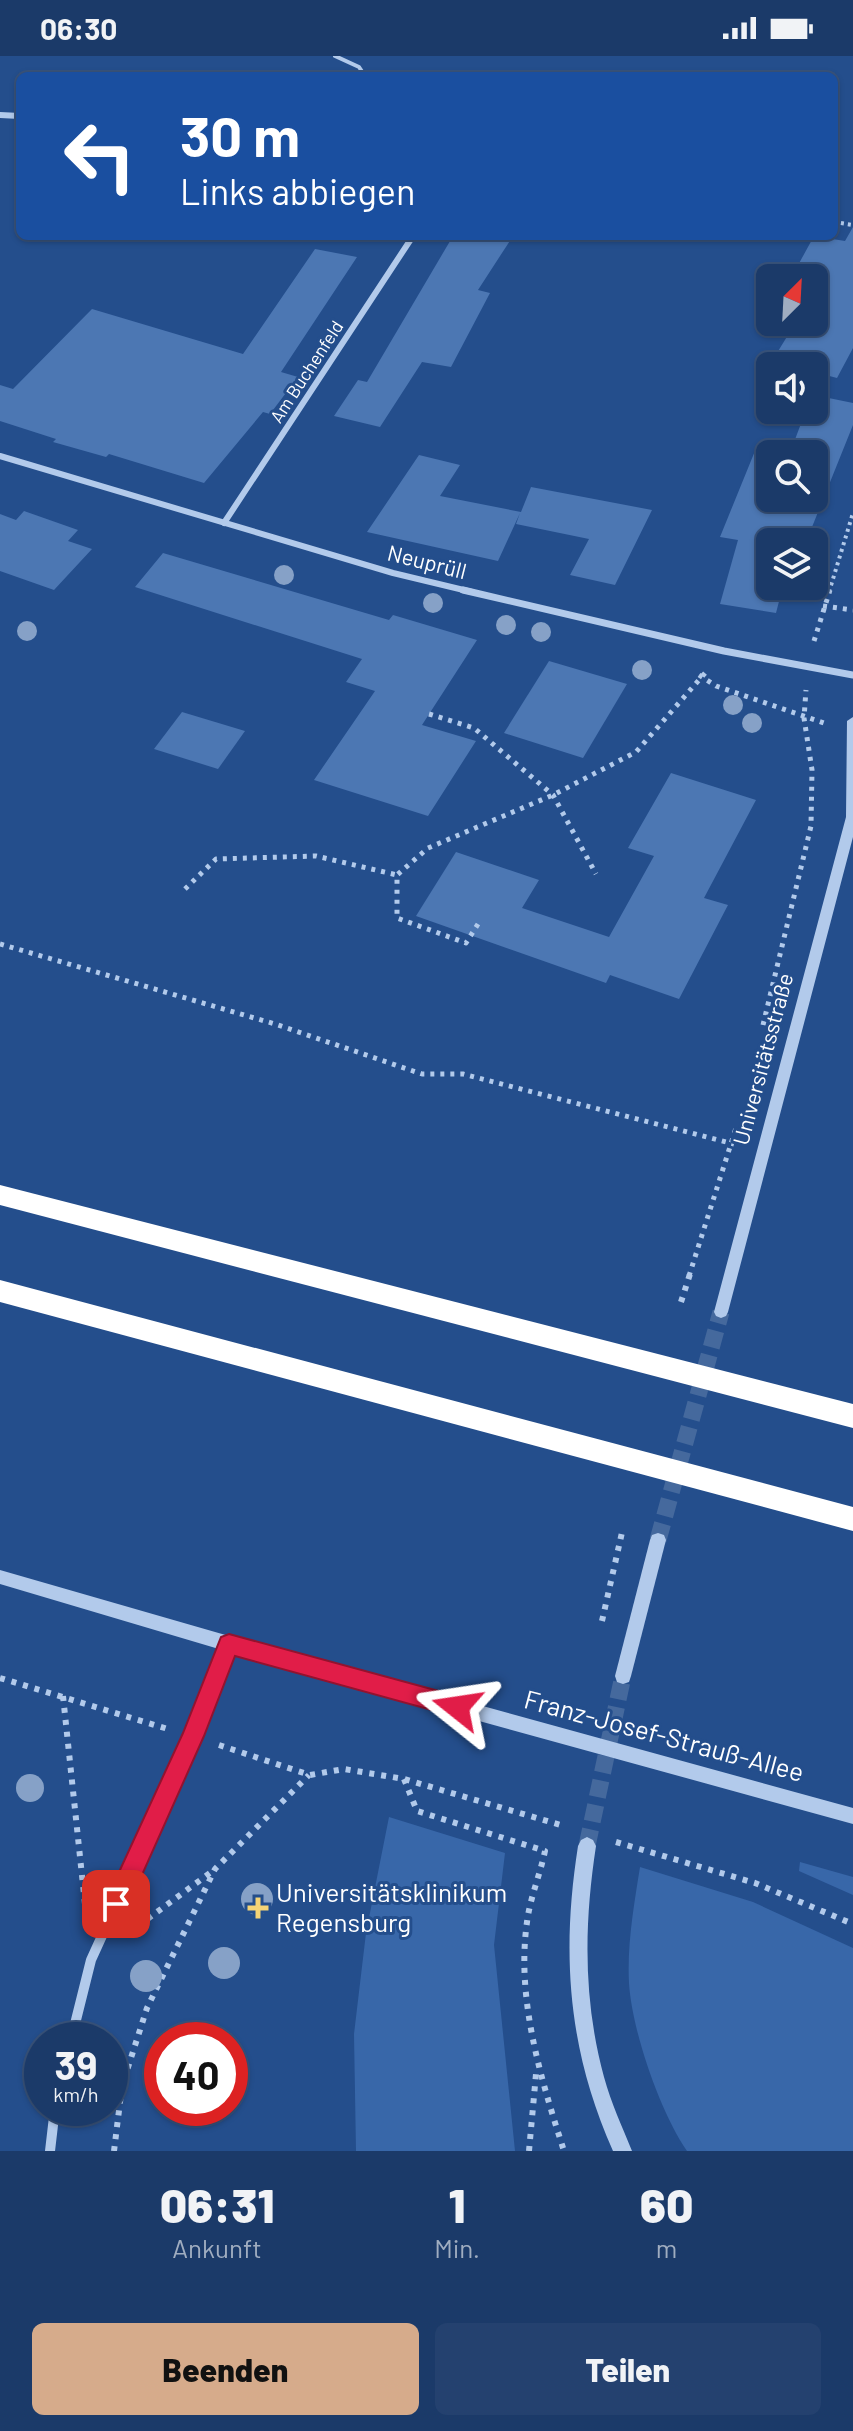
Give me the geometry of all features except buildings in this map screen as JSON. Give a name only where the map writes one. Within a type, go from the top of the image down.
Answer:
[{"type":"highway","points":[[0,1195],[853,1416]]},
{"type":"highway","points":[[0,1291],[853,1519]]},
{"type":"street","name":"Am Buchenfeld","points":[[224,523],[410,240]]},
{"type":"street","name":"Neuprüll","points":[[0,456],[393,573],[724,651],[853,675]]},
{"type":"street","name":"Universitätsstraße","points":[[721,1312],[852,817],[853,721]]},
{"type":"street","points":[[623,1676],[658,1540]]},
{"type":"street","name":"Franz-Josef-Strauß-Allee","points":[[0,1577],[229,1644],[853,1816]]},
{"type":"street","points":[[76,2022],[91,1960],[193,1736],[229,1644]]},
{"type":"street","points":[[587,1846],[580,1904],[578,1968],[589,2051],[609,2125],[623,2151]]},
{"type":"street","points":[[50,2151],[53,2126]]},
{"type":"lane","points":[[335,56],[359,67],[362,72]]},
{"type":"path","points":[[808,665],[853,513]]},
{"type":"path","points":[[823,606],[853,610]]},
{"type":"path","points":[[478,924],[466,943],[397,918],[397,875],[428,848],[553,795],[636,752],[724,651]]},
{"type":"path","points":[[429,714],[474,728],[553,795],[596,874]]},
{"type":"path","points":[[762,1030],[811,826],[812,770],[804,718]]},
{"type":"path","points":[[185,889],[216,859],[316,856],[397,875]]},
{"type":"path","points":[[0,944],[275,1024],[422,1074],[463,1074],[632,1114],[763,1152]]},
{"type":"path","points":[[681,1302],[740,1116]]},
{"type":"path","points":[[599,1633],[623,1528]]},
{"type":"path","points":[[0,1678],[310,1775],[344,1769],[404,1779],[520,1813]]},
{"type":"path","points":[[63,1696],[91,1960]]},
{"type":"path","points":[[91,1960],[215,1869],[310,1775]]},
{"type":"path","points":[[404,1779],[417,1811],[545,1851],[527,1925],[526,1984],[537,2069],[564,2151]]},
{"type":"path","points":[[652,1852],[755,1883],[853,1924]]},
{"type":"path","points":[[114,2151],[122,2086],[147,2008],[215,1869]]},
{"type":"path","points":[[529,2151],[537,2069]]},
{"type":"shaded area","points":[[389,1817],[505,1853],[494,1945],[515,2151],[356,2151],[354,2034],[366,1933]]},
{"type":"shaded area","points":[[800,1862],[853,1877],[853,1895],[799,1871]]},
{"type":"shaded area","points":[[640,1867],[753,1902],[853,1948],[853,2151],[687,2151],[667,2115],[649,2070],[631,2002],[629,1954]]},
{"type":"tunnel","points":[[658,1540],[721,1312]]},
{"type":"tunnel","points":[[587,1846],[623,1676]]},
{"type":"place","name":"Universitätsklinikum Regensburg","points":[[258,1908]]},
{"type":"route","points":[[116,1904],[193,1736],[229,1644],[457,1707]]}]
